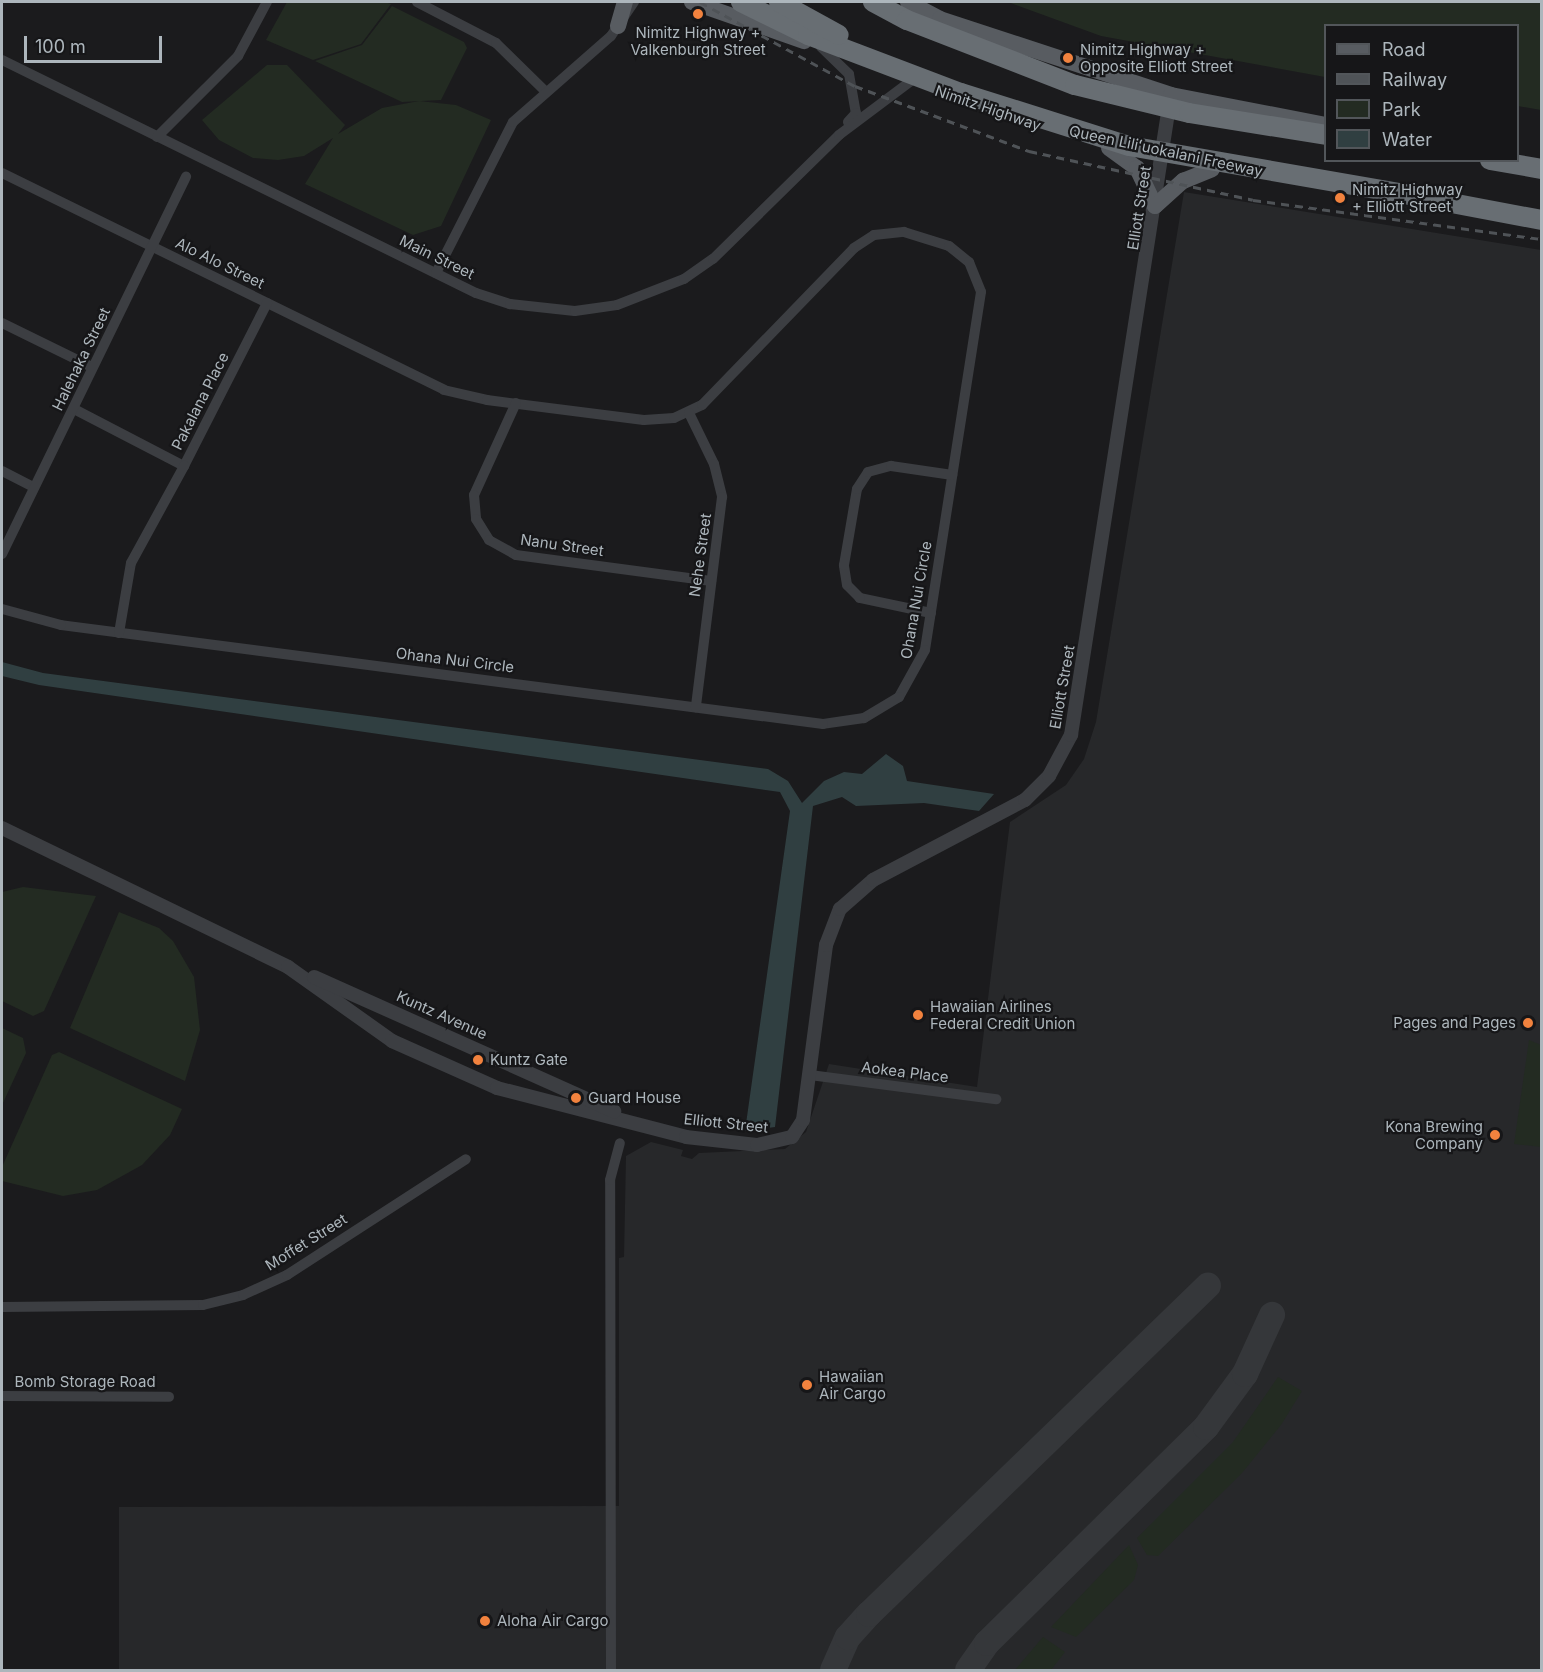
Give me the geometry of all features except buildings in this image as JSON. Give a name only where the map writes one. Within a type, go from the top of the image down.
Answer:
[{"type":"highway","points":[[741,2],[808,35],[961,93]]},
{"type":"highway","name":"Queen Liliʻuokalani Freeway","points":[[779,2],[961,93],[1129,146],[1404,194],[1542,215]]},
{"type":"highway","points":[[873,2],[908,11]]},
{"type":"highway","points":[[880,2],[908,11],[1085,87],[1189,113],[1324,135]]},
{"type":"highway","points":[[1519,158],[1542,161]]},
{"type":"highway","points":[[1502,162],[1542,169]]},
{"type":"highway","points":[[1404,194],[1542,221]]},
{"type":"main road","points":[[618,26],[625,2]]},
{"type":"main road","name":"Nimitz Highway","points":[[692,2],[911,81],[1109,148],[1212,169],[1542,221]]},
{"type":"main road","points":[[908,11],[1171,95],[1324,124]]},
{"type":"main road","points":[[1109,148],[1137,168],[1155,206],[1183,181],[1212,169]]},
{"type":"street","points":[[157,137],[238,56],[267,2]]},
{"type":"street","points":[[417,2],[496,43],[545,91]]},
{"type":"street","points":[[436,273],[500,143],[545,91],[618,26],[634,2]]},
{"type":"street","name":"Main Street","points":[[821,47],[849,74],[855,98],[856,113],[839,135]]},
{"type":"street","name":"Main Street","points":[[2,60],[436,273],[499,300],[546,310],[617,305],[651,295],[713,259],[839,135],[911,81]]},
{"type":"street","name":"Elliott Street","points":[[629,1119],[686,1137],[777,1143],[802,1125],[826,945],[840,909],[873,880],[1025,800],[1049,776],[1067,745],[1163,159],[1171,95]]},
{"type":"street","name":"Alo Alo Street","points":[[2,173],[424,381],[465,396],[516,403]]},
{"type":"street","name":"Halehaka Street","points":[[2,554],[186,176]]},
{"type":"street","name":"Ohana Nui Circle","points":[[2,609],[34,620],[119,633],[824,724],[864,718],[898,697],[915,675],[931,613],[980,284],[957,250],[904,232],[881,233],[860,243],[689,414]]},
{"type":"street","name":"Pakalana Place","points":[[74,409],[184,466],[267,303]]},
{"type":"street","points":[[2,323],[92,367]]},
{"type":"street","points":[[516,403],[644,420],[689,414]]},
{"type":"street","name":"Nanu Street","points":[[516,403],[474,495],[476,519],[489,540],[516,555],[711,581]]},
{"type":"street","name":"Nehe Street","points":[[689,414],[721,486],[696,707]]},
{"type":"street","points":[[119,633],[131,562],[184,466]]},
{"type":"street","points":[[931,613],[860,598],[847,585],[844,565],[857,489],[868,472],[891,466],[952,475]]},
{"type":"street","points":[[2,471],[34,487]]},
{"type":"street","name":"Kuntz Avenue","points":[[2,828],[298,972],[629,1119]]},
{"type":"street","name":"Kuntz Avenue","points":[[298,972],[392,1041],[497,1088],[629,1119]]},
{"type":"street","name":"Aokea Place","points":[[810,1075],[996,1099]]},
{"type":"street","points":[[611,1671],[610,1180],[620,1143]]},
{"type":"street","name":"Moffet Street","points":[[2,1307],[203,1305],[243,1295],[287,1275],[466,1159]]},
{"type":"street","name":"Bomb Storage Road","points":[[2,1396],[169,1397]]},
{"type":"shaded area","points":[[1184,192],[1541,250],[1541,1670],[119,1670],[119,1507],[619,1506],[619,1258],[624,1257],[626,1156],[651,1142],[683,1150],[681,1156],[692,1159],[699,1153],[785,1149],[806,1132],[829,1064],[977,1087],[1010,822],[1066,785],[1084,759],[1096,722]]},
{"type":"green space","points":[[287,2],[385,2],[391,4],[361,44],[313,60],[266,40]]},
{"type":"green space","points":[[1008,2],[1541,2],[1541,110],[1519,106],[1519,24],[1324,24],[1324,77],[1101,36]]},
{"type":"green space","points":[[392,6],[464,42],[467,48],[441,100],[402,102],[315,61],[362,45]]},
{"type":"green space","points":[[267,65],[287,65],[345,125],[338,134],[382,108],[419,101],[456,105],[491,120],[441,226],[413,235],[305,184],[333,138],[304,156],[278,160],[253,158],[219,140],[202,120]]},
{"type":"green space","points":[[23,887],[96,896],[44,1011],[33,1016],[2,1001],[2,892]]},
{"type":"green space","points":[[119,912],[159,928],[173,941],[194,977],[200,1030],[185,1081],[70,1028]]},
{"type":"green space","points":[[2,1028],[23,1038],[26,1053],[2,1105]]},
{"type":"green space","points":[[1529,1040],[1541,1045],[1541,1147],[1514,1144]]},
{"type":"green space","points":[[59,1052],[182,1109],[170,1135],[142,1165],[97,1190],[63,1196],[2,1181],[2,1167],[52,1055]]},
{"type":"green space","points":[[1278,1377],[1302,1391],[1281,1425],[1242,1473],[1158,1556],[1147,1555],[1137,1538],[1233,1442]]},
{"type":"green space","points":[[1129,1545],[1138,1565],[1134,1580],[1076,1637],[1051,1627]]},
{"type":"green space","points":[[1043,1637],[1065,1652],[1051,1670],[1015,1670]]},
{"type":"water","points":[[2,662],[43,673],[768,769],[788,781],[802,803],[824,781],[844,772],[862,774],[886,754],[903,766],[907,781],[994,794],[979,811],[924,803],[856,806],[842,797],[813,806],[775,1127],[745,1131],[790,811],[780,792],[39,685],[2,676]]},
{"type":"taxiway","points":[[833,1670],[848,1637],[869,1614],[1208,1286]]},
{"type":"taxiway","points":[[968,1670],[987,1643],[1206,1427],[1245,1374],[1272,1315]]},
{"type":"railway","points":[[700,2],[855,86],[1029,151],[1253,200],[1542,239]]},
{"type":"place","name":"Nimitz Highway + Valkenburgh Street","points":[[698,14]]},
{"type":"place","name":"Nimitz Highway + Opposite Elliott Street","points":[[1068,58]]},
{"type":"place","name":"Nimitz Highway + Elliott Street","points":[[1340,198]]},
{"type":"place","name":"Hawaiian Airlines Federal Credit Union","points":[[918,1015]]},
{"type":"place","name":"Pages and Pages","points":[[1528,1023]]},
{"type":"place","name":"Kuntz Gate","points":[[478,1060]]},
{"type":"place","name":"Guard House","points":[[576,1098]]},
{"type":"place","name":"Kona Brewing Company","points":[[1495,1135]]},
{"type":"place","name":"Hawaiian Air Cargo","points":[[807,1385]]},
{"type":"place","name":"Aloha Air Cargo","points":[[485,1621]]}]
